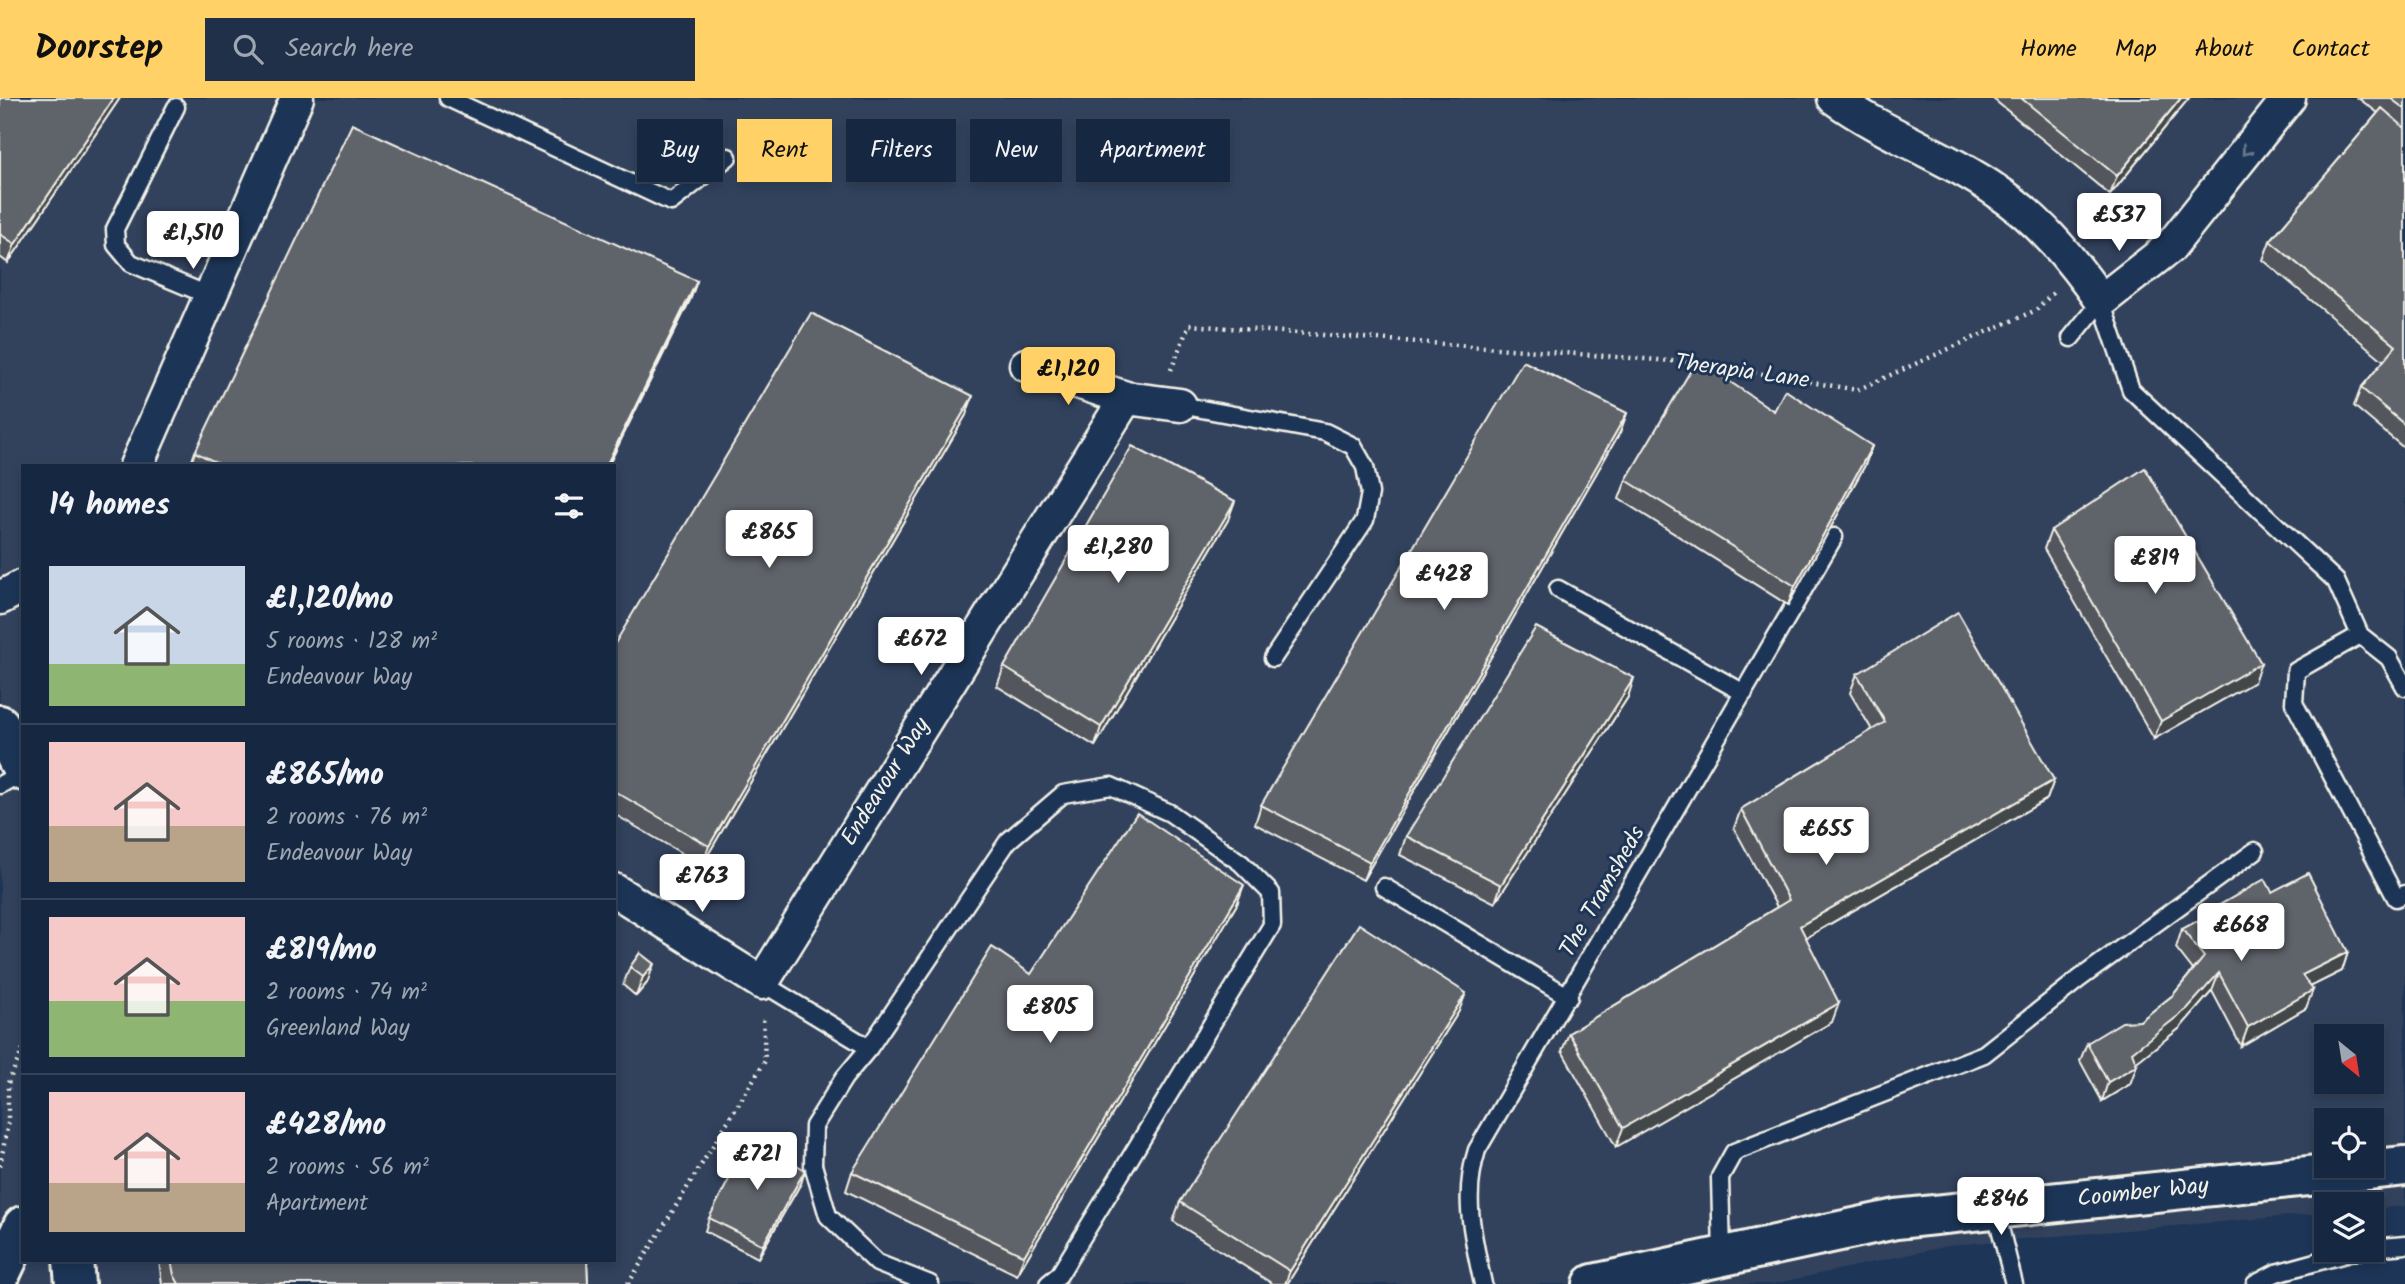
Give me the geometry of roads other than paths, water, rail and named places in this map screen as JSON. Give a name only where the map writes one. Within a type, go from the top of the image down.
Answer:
[{"type":"street","points":[[137,464],[297,98]]},
{"type":"street","points":[[1834,98],[1996,190],[2023,210],[2078,269],[2101,301],[2170,247],[2289,98]]},
{"type":"street","points":[[1026,365],[1126,398],[1170,402]]},
{"type":"street","name":"Endeavour Way","points":[[762,983],[1126,398]]},
{"type":"street","points":[[0,598],[21,587]]},
{"type":"street","points":[[0,724],[21,767]]},
{"type":"street","points":[[616,891],[762,983]]},
{"type":"street","name":"Coomber Way","points":[[1593,1284],[1874,1223],[2405,1166]]},
{"type":"street","points":[[0,1275],[21,1231]]},
{"type":"street","points":[[73,1262],[75,1284]]},
{"type":"lane","points":[[449,98],[671,202],[728,157]]},
{"type":"lane","points":[[176,107],[115,229],[116,245],[131,263],[211,296]]},
{"type":"lane","points":[[2071,338],[2101,301]]},
{"type":"lane","points":[[2101,301],[2131,390],[2336,581],[2360,635],[2389,657],[2405,687]]},
{"type":"lane","points":[[1170,402],[1325,432],[1353,446],[1365,467],[1370,493],[1365,520],[1273,658]]},
{"type":"lane","name":"The Tramsheds","points":[[1483,1284],[1471,1228],[1468,1178],[1477,1150],[1569,997],[1834,537]]},
{"type":"lane","points":[[1559,589],[1744,693]]},
{"type":"lane","points":[[2360,635],[2296,671],[2294,703],[2396,898],[2405,894]]},
{"type":"lane","points":[[0,785],[21,772]]},
{"type":"lane","points":[[930,1284],[877,1263],[828,1216],[813,1164],[814,1126],[844,1078],[869,1048],[1008,841],[1063,794],[1111,786],[1170,813],[1241,863],[1271,893],[1272,925],[1059,1275],[1048,1284]]},
{"type":"lane","points":[[1722,1255],[1720,1177],[1734,1152],[1984,1054],[2079,979],[2255,851]]},
{"type":"lane","points":[[1384,887],[1569,997]]},
{"type":"lane","points":[[762,983],[869,1048]]},
{"type":"lane","points":[[1995,1208],[2014,1284]]},
{"type":"lane","points":[[2384,1247],[2405,1245]]},
{"type":"lane","points":[[2255,1284],[2276,1273],[2316,1262]]}]
